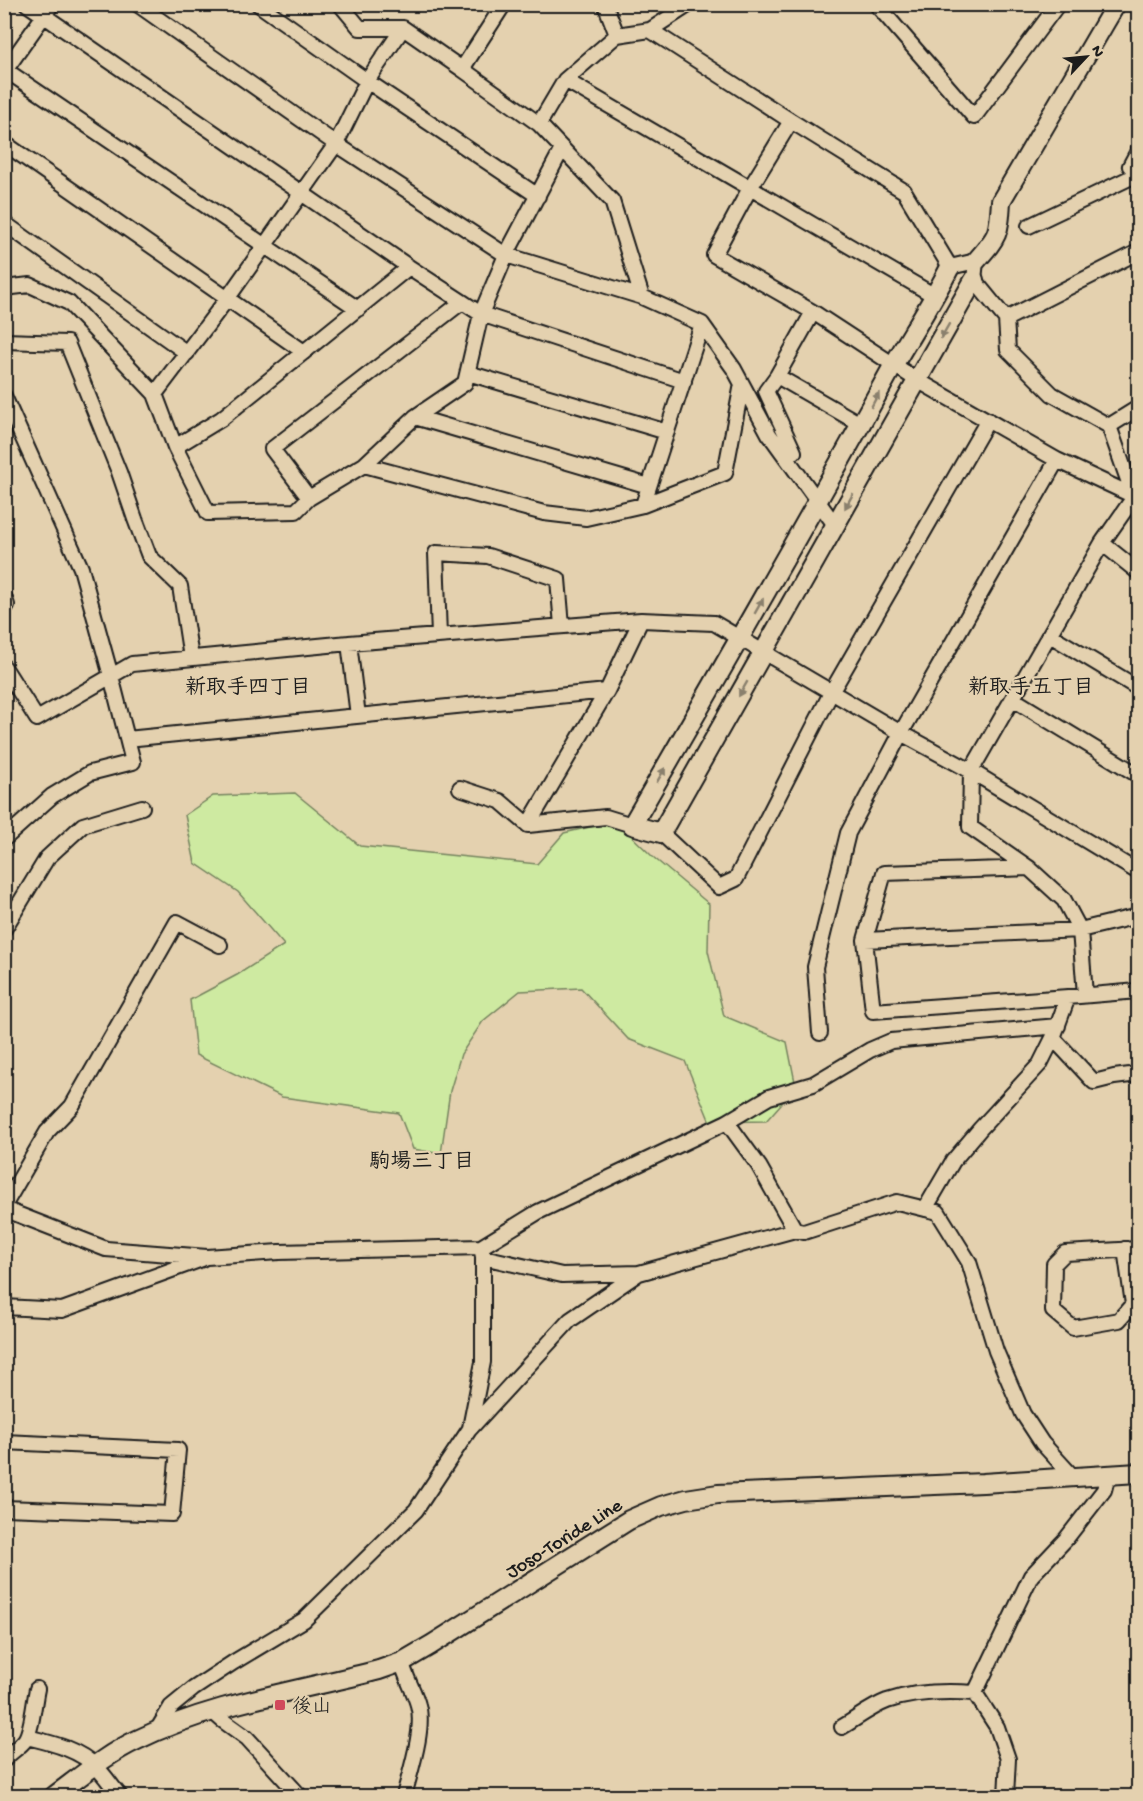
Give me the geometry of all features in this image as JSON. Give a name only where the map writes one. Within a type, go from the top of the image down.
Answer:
[{"type":"street","points":[[27,4],[482,314],[684,381]]},
{"type":"street","points":[[52,4],[5,70],[358,309]]},
{"type":"street","points":[[137,4],[336,144],[506,255],[642,297],[702,324],[734,369],[769,434],[835,525]]},
{"type":"street","points":[[258,4],[367,81],[538,196]]},
{"type":"street","points":[[340,4],[360,28],[403,28],[539,124],[612,201],[642,297]]},
{"type":"street","points":[[462,69],[504,4]]},
{"type":"street","points":[[605,4],[617,35]]},
{"type":"street","points":[[539,124],[565,80],[617,35],[650,30],[690,4]]},
{"type":"street","points":[[876,4],[974,117],[1058,4]]},
{"type":"street","points":[[661,833],[974,280],[976,261],[995,239],[1000,226],[1001,201],[1116,4]]},
{"type":"street","points":[[155,394],[227,299],[336,144],[367,81],[403,28]]},
{"type":"street","points":[[650,30],[904,191],[950,267]]},
{"type":"street","points":[[565,80],[935,296]]},
{"type":"street","points":[[791,121],[750,188],[714,255],[813,312],[917,380],[1057,460],[1136,497]]},
{"type":"street","points":[[4,143],[304,352]]},
{"type":"street","points":[[4,288],[30,285],[69,303],[155,394],[175,447],[208,513],[296,511],[309,498],[364,465],[416,417],[465,383],[482,314],[506,255],[562,149]]},
{"type":"street","points":[[1029,226],[1138,174],[1130,166],[1138,152]]},
{"type":"street","points":[[4,223],[187,353]]},
{"type":"street","points":[[1006,319],[1138,252]]},
{"type":"street","points":[[632,825],[950,267],[976,261]]},
{"type":"street","points":[[175,447],[221,419],[410,267]]},
{"type":"street","points":[[974,280],[1006,319],[1008,350],[1052,394],[1109,426],[1136,497]]},
{"type":"street","points":[[309,498],[272,449],[462,302]]},
{"type":"street","points":[[794,452],[766,391],[813,312]]},
{"type":"street","points":[[643,506],[702,324]]},
{"type":"street","points":[[4,341],[67,343],[119,472],[149,556],[180,586],[190,658]]},
{"type":"street","points":[[468,373],[667,432]]},
{"type":"street","points":[[777,376],[862,425]]},
{"type":"street","points":[[364,465],[544,513],[586,518],[643,506],[725,473],[742,384]]},
{"type":"street","points":[[4,396],[81,568],[133,762],[90,773],[52,796],[4,839]]},
{"type":"street","points":[[1109,426],[1138,408]]},
{"type":"street","points":[[416,417],[649,486]]},
{"type":"street","points":[[460,788],[500,801],[528,825],[606,818],[661,833],[719,887],[736,879],[832,692],[988,420]]},
{"type":"street","points":[[820,1033],[815,967],[848,833],[901,733],[1057,460]]},
{"type":"street","points":[[1085,995],[1080,930],[1064,900],[1029,868],[970,827],[971,771],[1102,543],[1136,497]]},
{"type":"street","points":[[1102,543],[1138,572]]},
{"type":"street","points":[[439,636],[436,553],[488,556],[558,579],[562,626]]},
{"type":"street","points":[[4,597],[7,605],[4,609]]},
{"type":"street","points":[[4,667],[37,719],[132,664],[349,643],[640,620],[714,622],[901,733],[971,771],[1138,872]]},
{"type":"street","points":[[528,825],[607,691],[640,620]]},
{"type":"street","points":[[1050,635],[1138,688]]},
{"type":"street","points":[[349,643],[358,716]]},
{"type":"street","points":[[127,739],[607,691]]},
{"type":"street","points":[[1013,699],[1138,774]]},
{"type":"street","points":[[4,929],[47,858],[83,825],[142,807]]},
{"type":"street","points":[[1029,868],[884,873],[866,940],[873,1011],[1138,991]]},
{"type":"street","points":[[866,940],[1080,930],[1138,916]]},
{"type":"street","points":[[220,945],[177,922],[72,1107],[47,1132],[4,1207],[106,1249],[207,1257],[279,1252],[482,1252],[562,1275],[639,1273],[795,1230],[804,1232],[897,1202],[938,1212],[969,1262],[996,1351],[1023,1414],[1042,1443],[1074,1478]]},
{"type":"street","points":[[925,1209],[953,1161],[1040,1064],[1056,1032],[1068,998]]},
{"type":"street","points":[[1056,1032],[1094,1082],[1138,1074]]},
{"type":"street","points":[[482,1252],[538,1212],[727,1122],[769,1097],[813,1084],[870,1050],[891,1041],[1056,1032]]},
{"type":"street","points":[[727,1122],[759,1166],[795,1230]]},
{"type":"street","points":[[1132,1249],[1133,1304],[1119,1320],[1073,1328],[1053,1311],[1054,1264],[1065,1253],[1132,1249]]},
{"type":"street","points":[[469,1430],[483,1362],[482,1252]]},
{"type":"street","points":[[4,1307],[62,1310],[207,1257]]},
{"type":"street","points":[[156,1732],[171,1707],[193,1689],[304,1620],[416,1510],[469,1430],[570,1320],[639,1273]]},
{"type":"street","points":[[4,1442],[178,1450],[172,1514],[4,1508]]},
{"type":"street","name":"Joso-Toride Line","points":[[54,1797],[116,1751],[156,1732],[213,1712],[379,1670],[402,1662],[629,1520],[661,1506],[686,1499],[744,1492],[983,1483],[1138,1473]]},
{"type":"street","points":[[975,1693],[1032,1576],[1066,1539],[1104,1490],[1108,1475]]},
{"type":"street","points":[[402,1662],[404,1673],[418,1704],[421,1720],[404,1797]]},
{"type":"street","points":[[4,1760],[19,1749],[27,1737],[37,1689]]},
{"type":"street","points":[[842,1727],[884,1702],[900,1697],[953,1691],[975,1693]]},
{"type":"street","points":[[975,1693],[997,1727],[1008,1759],[1006,1797]]},
{"type":"street","points":[[213,1712],[247,1738],[300,1797]]},
{"type":"street","points":[[27,1737],[80,1755],[96,1766],[120,1797]]},
{"type":"green space","points":[[295,793],[360,846],[537,864],[564,833],[616,821],[653,857],[709,904],[708,951],[724,1016],[787,1042],[796,1087],[766,1121],[710,1122],[685,1061],[628,1039],[581,988],[520,991],[483,1021],[461,1054],[450,1091],[441,1154],[413,1149],[399,1113],[282,1097],[196,1055],[190,1000],[237,975],[284,945],[238,892],[195,863],[185,815],[213,796]]},
{"type":"place","name":"後山","points":[[280,1705]]},
{"type":"district","name":"新取手四丁目","points":[[248,686]]},
{"type":"district","name":"新取手五丁目","points":[[1031,686]]},
{"type":"district","name":"駒場三丁目","points":[[422,1160]]}]
